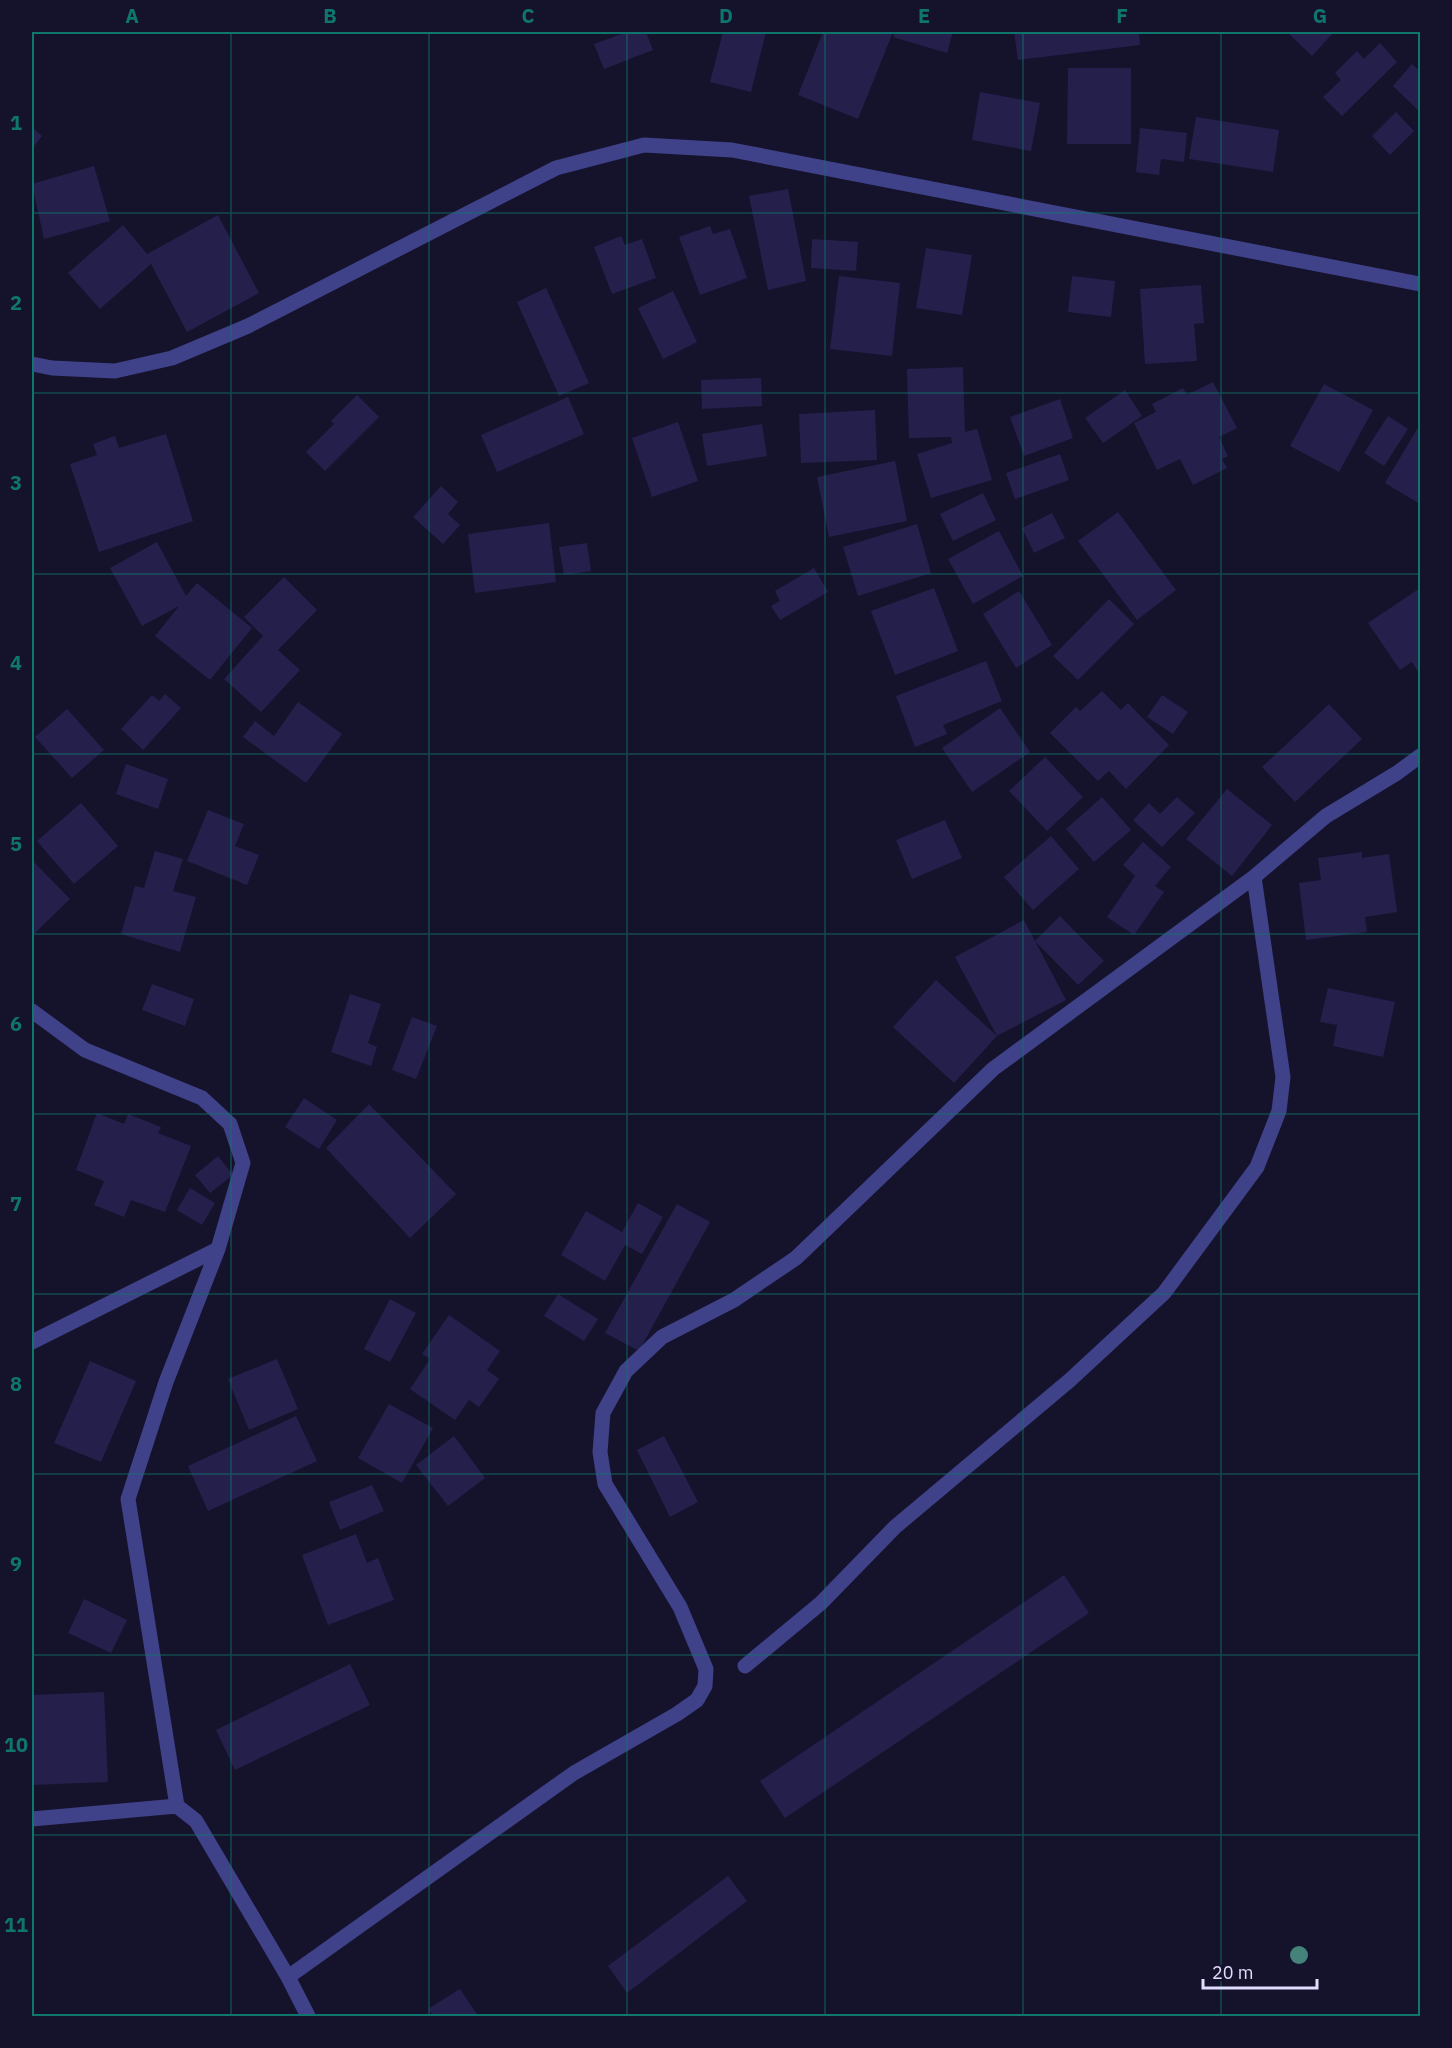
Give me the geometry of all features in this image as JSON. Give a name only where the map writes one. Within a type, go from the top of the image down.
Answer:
[{"type":"street","points":[[32,364],[52,368],[115,371],[172,358],[248,327],[556,168],[644,145],[732,150],[1420,284]]},
{"type":"street","points":[[288,1977],[574,1773],[697,1700],[705,1686],[706,1669],[680,1607],[606,1484],[600,1452],[603,1413],[626,1371],[662,1337],[734,1300],[796,1258],[993,1069],[1254,877],[1326,816],[1397,774],[1420,756]]},
{"type":"street","points":[[745,1666],[821,1603],[895,1527],[1070,1380],[1164,1293],[1257,1167],[1279,1110],[1283,1077],[1254,877]]},
{"type":"street","points":[[32,1011],[85,1050],[202,1098],[230,1124],[243,1163],[218,1249],[166,1382],[128,1499],[177,1806],[196,1821],[288,1977],[308,2016]]},
{"type":"street","points":[[32,1342],[218,1249]]},
{"type":"street","points":[[32,1818],[177,1806]]},
{"type":"building","points":[[627,32],[646,32],[653,50],[604,69],[594,44]]},
{"type":"building","points":[[723,32],[766,32],[751,92],[710,82]]},
{"type":"building","points":[[823,32],[893,32],[858,119],[798,95]]},
{"type":"building","points":[[895,32],[953,32],[947,53],[893,37]]},
{"type":"building","points":[[1014,32],[1139,32],[1140,45],[1018,60]]},
{"type":"building","points":[[1287,32],[1334,32],[1312,56]]},
{"type":"building","points":[[1380,43],[1397,62],[1342,116],[1323,97],[1341,80],[1335,73],[1357,51],[1364,59]]},
{"type":"building","points":[[1412,64],[1420,71],[1420,112],[1393,86]]},
{"type":"building","points":[[1068,68],[1131,68],[1131,144],[1067,144]]},
{"type":"building","points":[[980,92],[1040,103],[1031,151],[972,140]]},
{"type":"building","points":[[1396,112],[1414,131],[1390,155],[1372,136]]},
{"type":"building","points":[[1196,117],[1279,130],[1273,172],[1189,159]]},
{"type":"building","points":[[32,127],[42,136],[32,149]]},
{"type":"building","points":[[1140,128],[1187,133],[1184,162],[1161,159],[1159,175],[1136,172]]},
{"type":"building","points":[[94,166],[110,221],[44,239],[32,184]]},
{"type":"building","points":[[788,189],[806,281],[768,290],[749,196]]},
{"type":"building","points":[[218,215],[259,293],[187,332],[151,264],[100,309],[68,273],[123,225],[147,254]]},
{"type":"building","points":[[710,226],[713,234],[730,229],[747,278],[700,295],[679,237]]},
{"type":"building","points":[[621,236],[625,245],[642,239],[656,278],[612,294],[594,247]]},
{"type":"building","points":[[812,239],[858,242],[856,271],[811,268]]},
{"type":"building","points":[[926,248],[972,255],[962,315],[916,308]]},
{"type":"building","points":[[839,276],[900,283],[892,356],[830,349]]},
{"type":"building","points":[[1072,276],[1115,281],[1111,317],[1068,312]]},
{"type":"building","points":[[1201,285],[1204,323],[1194,324],[1197,361],[1145,364],[1140,289]]},
{"type":"building","points":[[546,288],[589,383],[559,396],[517,302]]},
{"type":"building","points":[[673,291],[697,342],[663,359],[638,308]]},
{"type":"building","points":[[963,367],[965,432],[977,429],[992,480],[931,498],[917,454],[952,443],[951,437],[909,438],[907,369]]},
{"type":"building","points":[[761,378],[762,406],[702,409],[701,380]]},
{"type":"building","points":[[1213,382],[1237,428],[1219,437],[1228,456],[1222,459],[1227,468],[1193,485],[1180,459],[1157,470],[1134,423],[1156,412],[1152,404],[1183,388],[1187,395]]},
{"type":"building","points":[[1324,384],[1373,410],[1339,472],[1290,446]]},
{"type":"building","points":[[1125,390],[1142,416],[1103,443],[1085,418]]},
{"type":"building","points":[[357,395],[379,417],[325,471],[306,452],[334,424],[331,421]]},
{"type":"building","points":[[568,397],[584,434],[497,472],[481,435]]},
{"type":"building","points":[[1060,399],[1073,438],[1024,456],[1010,417]]},
{"type":"building","points":[[875,410],[877,460],[801,463],[799,414]]},
{"type":"building","points":[[1388,416],[1408,429],[1384,466],[1364,453]]},
{"type":"building","points":[[678,422],[698,481],[652,497],[632,438]]},
{"type":"building","points":[[762,424],[767,456],[707,466],[702,434]]},
{"type":"building","points":[[1420,424],[1420,504],[1385,483]]},
{"type":"building","points":[[166,434],[193,521],[99,552],[70,464],[97,455],[93,444],[115,436],[119,448]]},
{"type":"building","points":[[1060,454],[1069,480],[1015,499],[1006,473]]},
{"type":"building","points":[[895,461],[907,521],[829,537],[817,477]]},
{"type":"building","points":[[441,486],[458,502],[448,514],[460,525],[443,544],[413,517]]},
{"type":"building","points":[[983,493],[996,520],[953,541],[940,514]]},
{"type":"building","points":[[1118,512],[1176,590],[1137,620],[1078,541]]},
{"type":"building","points":[[1052,513],[1065,538],[1034,553],[1022,528]]},
{"type":"building","points":[[549,523],[556,582],[475,593],[468,534]]},
{"type":"building","points":[[917,524],[931,573],[858,596],[843,547]]},
{"type":"building","points":[[999,531],[1023,576],[973,604],[948,559]]},
{"type":"building","points":[[157,542],[186,596],[197,583],[252,628],[210,680],[155,636],[179,606],[142,626],[110,568]]},
{"type":"building","points":[[587,543],[591,571],[564,575],[559,547]]},
{"type":"building","points":[[814,568],[828,592],[780,620],[771,606],[780,601],[775,591]]},
{"type":"building","points":[[284,577],[317,610],[278,650],[300,670],[261,712],[224,679],[263,636],[244,617]]},
{"type":"building","points":[[934,588],[958,651],[895,675],[871,611]]},
{"type":"building","points":[[1420,588],[1420,675],[1412,662],[1400,670],[1368,623]]},
{"type":"building","points":[[1019,591],[1052,645],[1016,668],[983,614]]},
{"type":"building","points":[[1109,599],[1134,624],[1078,680],[1053,656]]},
{"type":"building","points":[[986,661],[1002,701],[943,725],[947,734],[915,747],[896,696]]},
{"type":"building","points":[[1102,691],[1121,710],[1128,703],[1169,745],[1126,789],[1109,771],[1098,781],[1050,733],[1076,707],[1080,711]]},
{"type":"building","points":[[165,694],[181,708],[143,750],[121,729],[152,695],[159,701]]},
{"type":"building","points":[[1162,695],[1188,712],[1173,734],[1147,717]]},
{"type":"building","points":[[298,702],[342,734],[306,783],[243,737],[255,721],[274,736]]},
{"type":"building","points":[[1329,704],[1362,739],[1295,802],[1262,767]]},
{"type":"building","points":[[1000,708],[1030,752],[972,792],[942,748]]},
{"type":"building","points":[[67,709],[104,750],[72,778],[35,737]]},
{"type":"building","points":[[1045,757],[1083,797],[1047,831],[1009,791]]},
{"type":"building","points":[[126,764],[168,779],[158,809],[116,794]]},
{"type":"building","points":[[1227,789],[1272,825],[1232,876],[1186,839]]},
{"type":"building","points":[[1102,797],[1131,830],[1094,862],[1066,829]]},
{"type":"building","points":[[1177,797],[1195,813],[1162,847],[1133,820],[1149,803],[1160,814]]},
{"type":"building","points":[[81,803],[118,846],[74,884],[37,841]]},
{"type":"building","points":[[208,810],[244,824],[235,846],[259,855],[247,885],[187,861]]},
{"type":"building","points":[[945,820],[962,858],[912,879],[896,840]]},
{"type":"building","points":[[1051,836],[1079,869],[1033,910],[1004,877]]},
{"type":"building","points":[[1143,842],[1171,867],[1155,886],[1164,892],[1134,935],[1107,917],[1135,876],[1123,865]]},
{"type":"building","points":[[155,851],[183,859],[173,891],[196,897],[180,952],[121,934],[135,886],[144,888]]},
{"type":"building","points":[[1362,852],[1362,858],[1389,854],[1397,912],[1365,917],[1367,932],[1306,940],[1299,883],[1321,880],[1318,858]]},
{"type":"building","points":[[32,862],[70,899],[32,936]]},
{"type":"building","points":[[1060,916],[1104,961],[1078,985],[1035,941]]},
{"type":"building","points":[[1024,920],[1066,1000],[997,1036],[955,957]]},
{"type":"building","points":[[936,980],[997,1036],[954,1083],[893,1027]]},
{"type":"building","points":[[152,984],[194,999],[185,1026],[142,1010]]},
{"type":"building","points":[[1328,988],[1395,1002],[1383,1057],[1333,1046],[1337,1025],[1320,1022]]},
{"type":"building","points":[[350,994],[381,1004],[368,1043],[377,1047],[371,1066],[331,1052]]},
{"type":"building","points":[[412,1017],[437,1026],[416,1079],[392,1070]]},
{"type":"building","points":[[304,1098],[337,1120],[319,1149],[285,1127]]},
{"type":"building","points":[[369,1104],[456,1194],[410,1238],[326,1148]]},
{"type":"building","points":[[97,1113],[124,1124],[128,1114],[161,1127],[158,1133],[191,1146],[165,1212],[131,1200],[124,1217],[94,1205],[104,1181],[76,1170]]},
{"type":"building","points":[[218,1156],[233,1175],[210,1193],[195,1175]]},
{"type":"building","points":[[190,1188],[215,1203],[202,1225],[177,1210]]},
{"type":"building","points":[[638,1203],[663,1217],[642,1254],[625,1245],[605,1281],[561,1255],[586,1211],[622,1232]]},
{"type":"building","points":[[677,1204],[710,1222],[639,1351],[605,1333]]},
{"type":"building","points":[[558,1294],[598,1319],[584,1341],[544,1316]]},
{"type":"building","points":[[390,1299],[416,1313],[390,1362],[364,1349]]},
{"type":"building","points":[[449,1315],[500,1351],[487,1370],[499,1379],[479,1407],[469,1400],[455,1420],[410,1389],[430,1359],[422,1354]]},
{"type":"building","points":[[277,1359],[298,1409],[249,1430],[228,1379]]},
{"type":"building","points":[[90,1361],[136,1381],[101,1462],[54,1443]]},
{"type":"building","points":[[389,1404],[433,1428],[402,1483],[358,1458]]},
{"type":"building","points":[[296,1416],[317,1461],[208,1511],[188,1466]]},
{"type":"building","points":[[454,1436],[485,1478],[448,1506],[416,1465]]},
{"type":"building","points":[[664,1436],[698,1502],[670,1517],[637,1450]]},
{"type":"building","points":[[372,1485],[384,1511],[340,1530],[329,1502]]},
{"type":"building","points":[[356,1534],[367,1563],[378,1558],[394,1600],[328,1625],[302,1555]]},
{"type":"building","points":[[1064,1575],[1089,1613],[785,1818],[760,1781]]},
{"type":"building","points":[[84,1599],[127,1620],[111,1653],[68,1633]]},
{"type":"building","points":[[350,1664],[370,1705],[235,1770],[216,1730]]},
{"type":"building","points":[[104,1692],[108,1782],[32,1785],[32,1695]]},
{"type":"building","points":[[728,1876],[747,1901],[627,1993],[608,1966]]},
{"type":"building","points":[[460,1989],[478,2016],[433,2016],[428,2009]]}]
